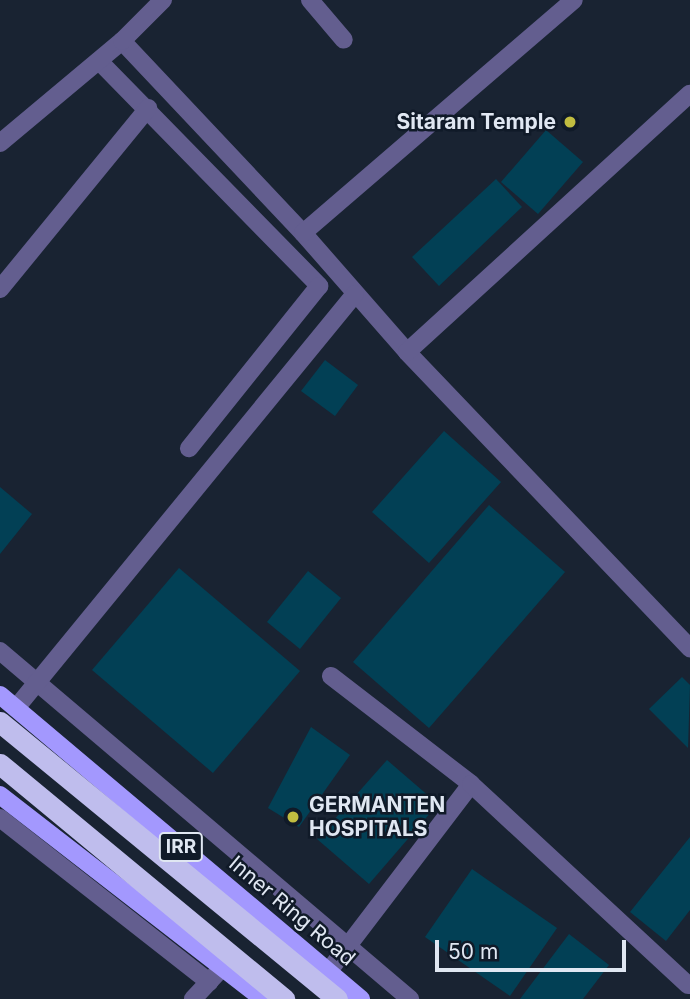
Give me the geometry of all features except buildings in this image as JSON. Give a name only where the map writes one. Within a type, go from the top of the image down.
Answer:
[{"type":"highway","points":[[8,715],[337,999]]},
{"type":"highway","points":[[0,764],[284,999]]},
{"type":"main road","name":"Inner Ring Road","points":[[0,695],[8,715],[360,999]]},
{"type":"main road","points":[[0,795],[215,975],[263,999]]},
{"type":"street","points":[[0,144],[122,41],[163,0]]},
{"type":"street","points":[[310,0],[344,40]]},
{"type":"street","points":[[303,233],[574,0]]},
{"type":"street","points":[[122,41],[303,233],[407,352],[690,648]]},
{"type":"street","points":[[99,61],[148,108],[319,286],[189,448]]},
{"type":"street","points":[[407,352],[690,93]]},
{"type":"street","points":[[0,289],[148,108]]},
{"type":"street","points":[[8,715],[355,294]]},
{"type":"street","points":[[0,651],[410,999]]},
{"type":"street","points":[[331,676],[471,784],[688,985]]},
{"type":"street","points":[[328,972],[471,784]]},
{"type":"street","points":[[0,818],[215,975],[193,999]]},
{"type":"place","name":"Sitaram Temple","points":[[570,122]]},
{"type":"place","name":"GERMANTEN HOSPITALS","points":[[293,817]]}]
